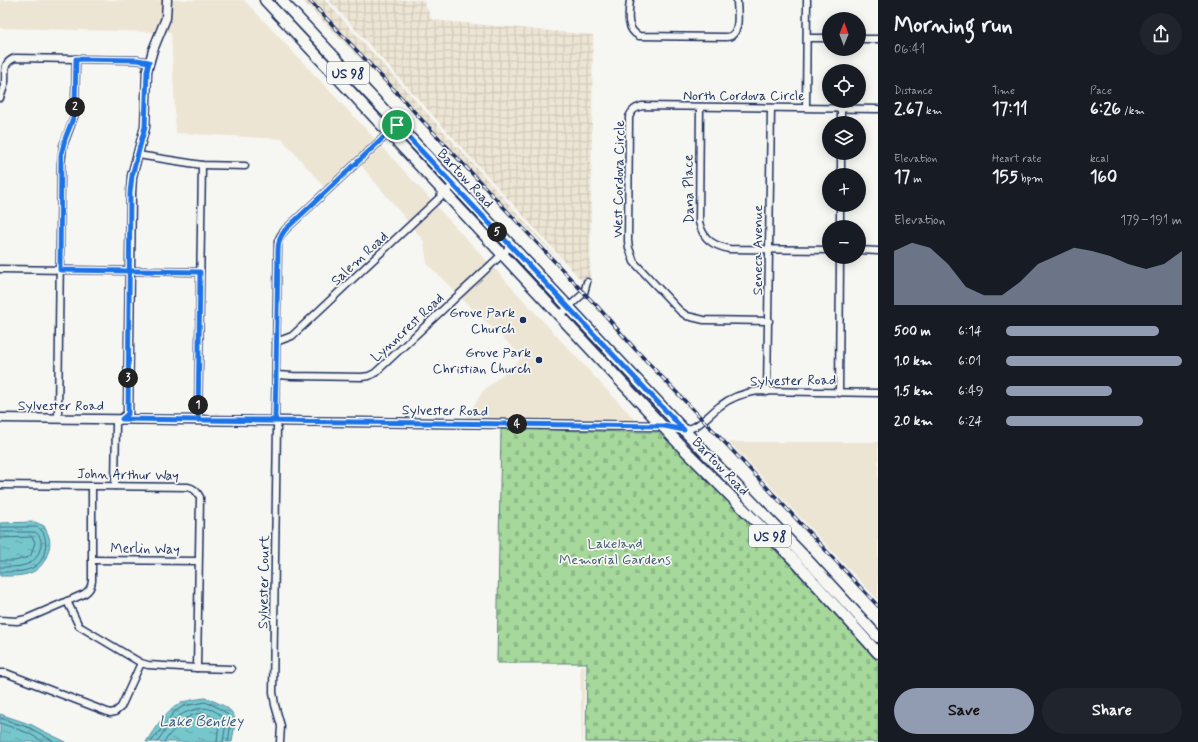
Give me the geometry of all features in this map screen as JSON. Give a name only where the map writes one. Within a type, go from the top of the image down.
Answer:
[{"type":"main road","name":"Bartow Road","points":[[265,0],[682,446],[794,560],[878,653]]},
{"type":"main road","name":"Bartow Road","points":[[281,0],[453,185],[802,554],[878,637]]},
{"type":"street","points":[[115,486],[116,423],[128,414],[130,193],[132,176],[146,122],[149,62],[166,18],[167,0]]},
{"type":"street","points":[[630,0],[629,25],[635,34],[639,36],[724,37],[731,36],[735,31],[737,24],[737,0]]},
{"type":"street","points":[[806,107],[808,38],[807,0]]},
{"type":"street","points":[[808,38],[822,38]]},
{"type":"street","points":[[866,38],[878,39]]},
{"type":"street","points":[[0,98],[5,82],[5,68],[7,63],[16,58],[137,60],[149,62]]},
{"type":"street","points":[[58,418],[61,155],[65,139],[74,116],[76,59]]},
{"type":"street","name":"North Cordova Circle","points":[[635,108],[642,106],[822,107]]},
{"type":"street","name":"Dana Place","points":[[700,107],[699,209],[701,230],[708,240],[716,246],[729,249],[822,250]]},
{"type":"street","name":"West Cordova Circle","points":[[635,108],[629,117],[628,241],[634,262],[680,311],[687,316],[704,320],[769,321]]},
{"type":"street","name":"Seneca Avenue","points":[[767,392],[771,108]]},
{"type":"street","points":[[841,108],[841,116]]},
{"type":"street","name":"North Cordova Circle","points":[[841,108],[878,109]]},
{"type":"street","name":"Sylvester Court","points":[[280,742],[281,726],[275,706],[273,692],[278,241],[285,230],[397,125]]},
{"type":"street","points":[[138,155],[149,158],[202,165],[245,166]]},
{"type":"street","points":[[198,420],[202,165]]},
{"type":"street","name":"Salem Road","points":[[276,342],[292,336],[453,185]]},
{"type":"street","name":"Lynncrest Road","points":[[276,375],[362,377],[375,373],[511,246]]},
{"type":"street","points":[[866,250],[878,251]]},
{"type":"street","points":[[839,393],[840,264]]},
{"type":"street","points":[[0,269],[200,272]]},
{"type":"street","points":[[560,315],[584,293],[587,282]]},
{"type":"street","name":"Sylvester Road","points":[[0,418],[276,420],[664,426],[684,430],[691,429],[696,426],[720,405],[738,395],[758,391],[878,393]]},
{"type":"street","name":"John Arthur Way","points":[[0,485],[193,488],[200,497],[197,668]]},
{"type":"street","points":[[0,620],[17,621],[26,619],[88,591],[91,587],[92,486]]},
{"type":"street","name":"Merlin Way","points":[[92,560],[198,561]]},
{"type":"street","points":[[67,601],[79,626],[141,663],[148,665],[230,669]]},
{"type":"street","points":[[0,673],[6,673],[110,713],[115,712],[121,707],[141,663]]},
{"type":"shaded area","points":[[0,0],[164,0],[163,18],[158,32],[0,28]]},
{"type":"shaded area","points":[[170,0],[244,0],[376,140],[325,188],[282,139],[176,133],[171,32],[164,32]]},
{"type":"shaded area","points":[[302,0],[325,0],[565,266]]},
{"type":"shaded area","points":[[329,0],[423,0],[432,20],[593,35],[590,290]]},
{"type":"shaded area","points":[[380,145],[432,201],[409,223],[360,164]]},
{"type":"shaded area","points":[[436,206],[489,263],[457,293],[427,264],[424,241],[413,228]]},
{"type":"shaded area","points":[[494,268],[638,423],[465,420],[483,391],[523,357],[461,298]]},
{"type":"shaded area","points":[[729,442],[878,442],[878,600]]},
{"type":"shaded area","points":[[580,666],[585,666],[583,742],[582,742]]},
{"type":"green space","name":"Lakeland Memorial Gardens","points":[[501,429],[661,432],[789,564],[878,662],[878,742],[586,742],[587,663],[497,663]]},
{"type":"water","points":[[35,522],[44,526],[50,540],[49,551],[44,562],[39,568],[28,574],[0,576],[0,523]]},
{"type":"water","name":"Lake Bentley","points":[[205,698],[222,705],[234,716],[235,722],[232,742],[146,742],[162,719],[177,705],[191,700]]},
{"type":"water","points":[[0,714],[32,725],[66,742],[0,742]]},
{"type":"railway","points":[[309,0],[597,306],[635,349],[878,606]]},
{"type":"place","name":"Grove Park Church","points":[[523,320]]},
{"type":"place","name":"Grove Park Christian Church","points":[[539,360]]},
{"type":"route","points":[[397,125],[285,230],[278,241],[276,420],[198,420],[200,272],[134,271],[130,271],[60,270],[61,155],[65,139],[72,125],[74,116],[76,59],[137,60],[149,62],[147,71],[145,127],[132,176],[130,193],[130,271],[128,414],[122,419],[164,419],[276,420],[664,426],[684,430],[397,125]]}]
